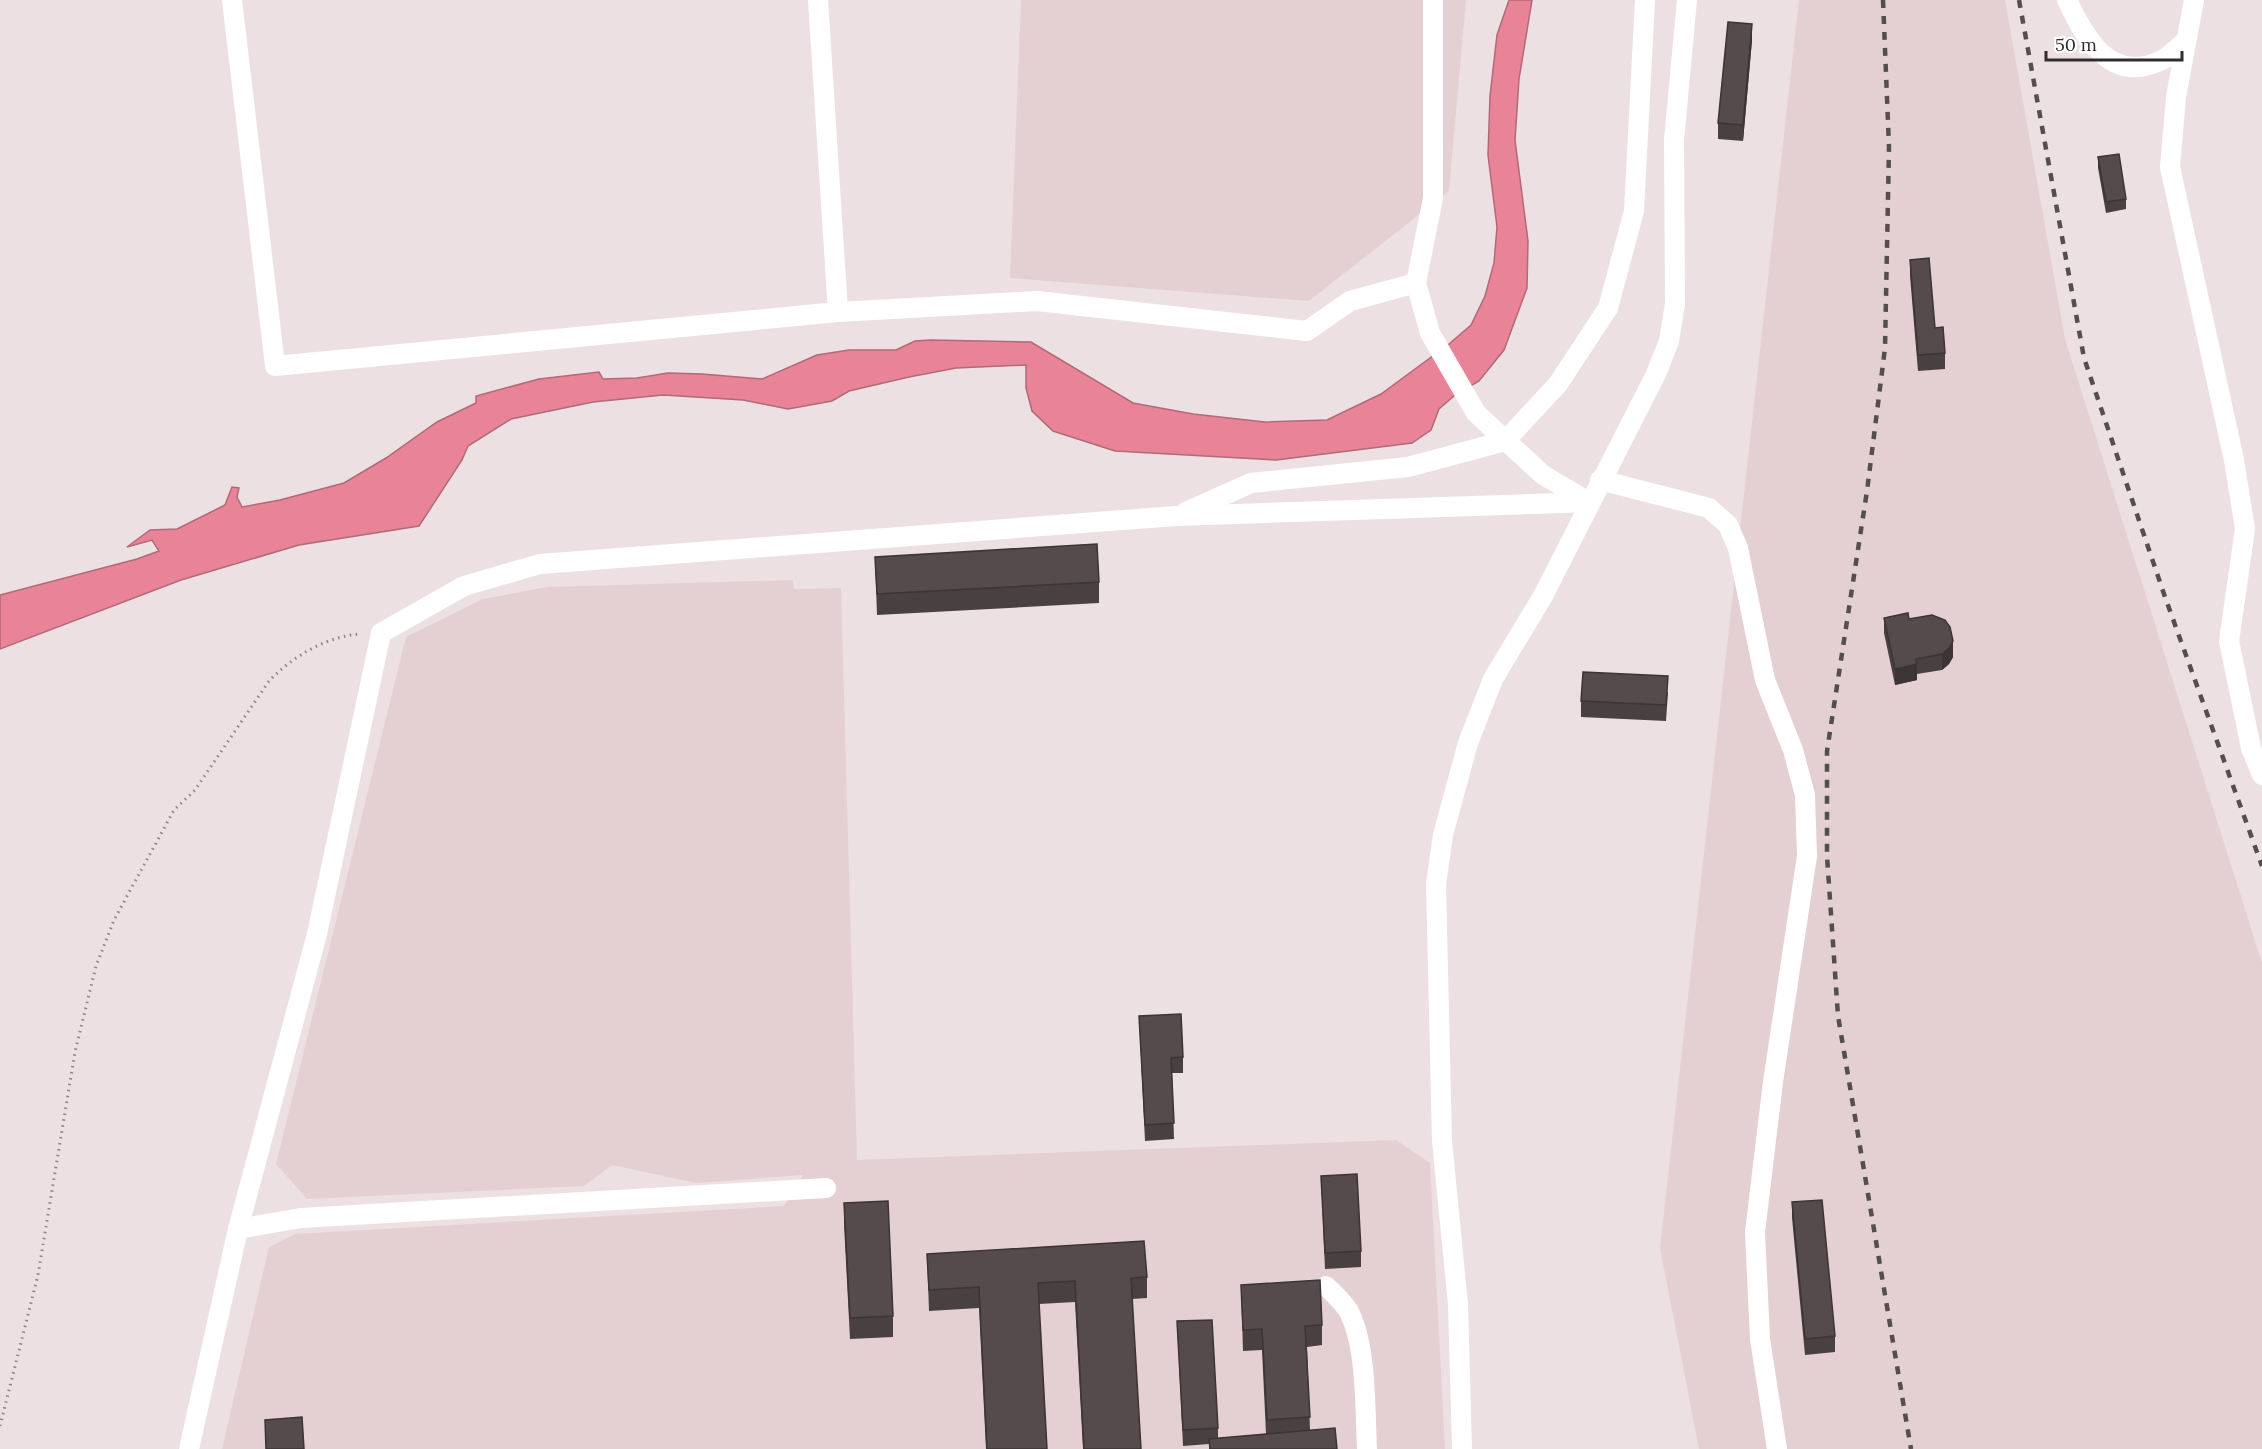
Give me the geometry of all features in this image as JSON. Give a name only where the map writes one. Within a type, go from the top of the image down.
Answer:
[{"type":"street","points":[[232,0],[275,366],[838,312],[1037,301],[1307,331],[1350,301],[1416,283]]},
{"type":"street","points":[[818,0],[838,312]]},
{"type":"street","points":[[1433,0],[1433,198],[1416,283],[1430,333],[1476,413],[1543,476],[1589,502]]},
{"type":"street","points":[[1176,516],[1251,483],[1408,467],[1505,441],[1558,384],[1608,308],[1634,211],[1645,0]]},
{"type":"street","points":[[1462,1449],[1458,1305],[1442,1142],[1436,884],[1443,836],[1468,743],[1494,679],[1543,596],[1600,480],[1656,374],[1669,340],[1676,304],[1674,140],[1687,0]]},
{"type":"street","points":[[2067,0],[2093,47],[2115,64],[2136,67],[2161,61],[2186,41]]},
{"type":"street","points":[[2194,0],[2176,97],[2170,167],[2234,460],[2245,529],[2229,641],[2251,748],[2262,775]]},
{"type":"street","points":[[1600,480],[1709,508],[1728,525],[1738,548],[1765,680],[1793,750],[1805,795],[1807,856],[1773,1082],[1755,1232],[1760,1339],[1777,1449]]},
{"type":"street","points":[[189,1449],[238,1229],[317,934],[381,633],[464,586],[540,564],[1176,516],[1589,502]]},
{"type":"street","points":[[238,1229],[301,1218],[826,1188]]},
{"type":"street","points":[[1326,1286],[1344,1305],[1358,1334],[1367,1449]]},
{"type":"path","points":[[0,1426],[38,1275],[75,1052],[96,966],[114,921],[174,810],[195,790],[269,681],[281,668],[313,648],[354,635],[381,633]]},
{"type":"shaded area","points":[[1021,0],[1466,0],[1449,191],[1309,301],[1010,278]]},
{"type":"shaded area","points":[[1509,0],[1532,0],[1519,79],[1515,140],[1528,241],[1527,288],[1504,350],[1479,381],[1455,395],[1439,409],[1431,430],[1412,443],[1276,460],[1115,451],[1053,431],[1032,411],[1026,388],[1026,365],[956,368],[849,391],[832,401],[788,409],[743,400],[663,395],[593,402],[511,419],[468,446],[462,460],[419,526],[299,545],[181,580],[0,649],[0,595],[137,559],[159,551],[152,540],[127,547],[150,530],[177,529],[225,505],[232,487],[239,488],[237,497],[242,507],[280,500],[344,483],[386,458],[437,422],[476,403],[476,396],[539,379],[599,372],[603,379],[637,378],[668,373],[762,379],[817,355],[849,350],[896,350],[915,341],[930,340],[1031,342],[1133,403],[1193,414],[1265,422],[1327,420],[1381,394],[1449,344],[1471,325],[1485,296],[1494,263],[1497,227],[1488,155],[1490,96],[1497,35]]},
{"type":"shaded area","points":[[1799,0],[2005,0],[2065,339],[2262,963],[2262,1449],[1699,1449],[1660,1248]]},
{"type":"shaded area","points":[[793,580],[794,589],[841,588],[857,1160],[1396,1140],[1430,1163],[1445,1449],[222,1449],[269,1247],[295,1234],[784,1206],[803,1175],[696,1183],[612,1165],[584,1186],[307,1199],[276,1164],[406,637],[483,599],[547,587]]},
{"type":"building","points":[[1728,22],[1752,24],[1743,125],[1718,123]]},
{"type":"building","points":[[2119,154],[2126,199],[2106,202],[2098,157]]},
{"type":"building","points":[[1929,258],[1935,328],[1943,327],[1945,353],[1918,355],[1910,260]]},
{"type":"building","points":[[1097,544],[1099,582],[877,594],[875,557]]},
{"type":"building","points":[[1908,613],[1909,619],[1932,615],[1945,620],[1950,627],[1953,641],[1942,654],[1916,659],[1917,664],[1895,669],[1884,618]]},
{"type":"building","points":[[1583,672],[1668,676],[1666,705],[1581,701]]},
{"type":"building","points":[[1181,1014],[1183,1057],[1171,1058],[1174,1123],[1145,1125],[1139,1016]]},
{"type":"building","points":[[1357,1174],[1361,1251],[1325,1253],[1321,1176]]},
{"type":"building","points":[[1822,1200],[1835,1336],[1805,1339],[1792,1202]]},
{"type":"building","points":[[888,1201],[893,1316],[850,1318],[844,1203]]},
{"type":"building","points":[[1144,1241],[1147,1277],[1131,1278],[1141,1449],[1084,1449],[1075,1281],[1038,1283],[1047,1449],[987,1449],[979,1287],[929,1290],[927,1254]]},
{"type":"building","points":[[1320,1280],[1322,1325],[1305,1326],[1310,1417],[1267,1420],[1262,1329],[1243,1330],[1241,1285]]},
{"type":"building","points":[[1212,1320],[1218,1428],[1183,1430],[1177,1321]]},
{"type":"building","points":[[302,1417],[304,1449],[266,1449],[265,1420]]},
{"type":"building","points":[[1335,1428],[1337,1449],[1210,1449],[1209,1439]]},
{"type":"railway","points":[[1883,0],[1889,147],[1885,348],[1867,491],[1827,751],[1827,856],[1838,1016],[1911,1449]]},
{"type":"railway","points":[[2019,0],[2084,358],[2165,597],[2262,866]]}]
